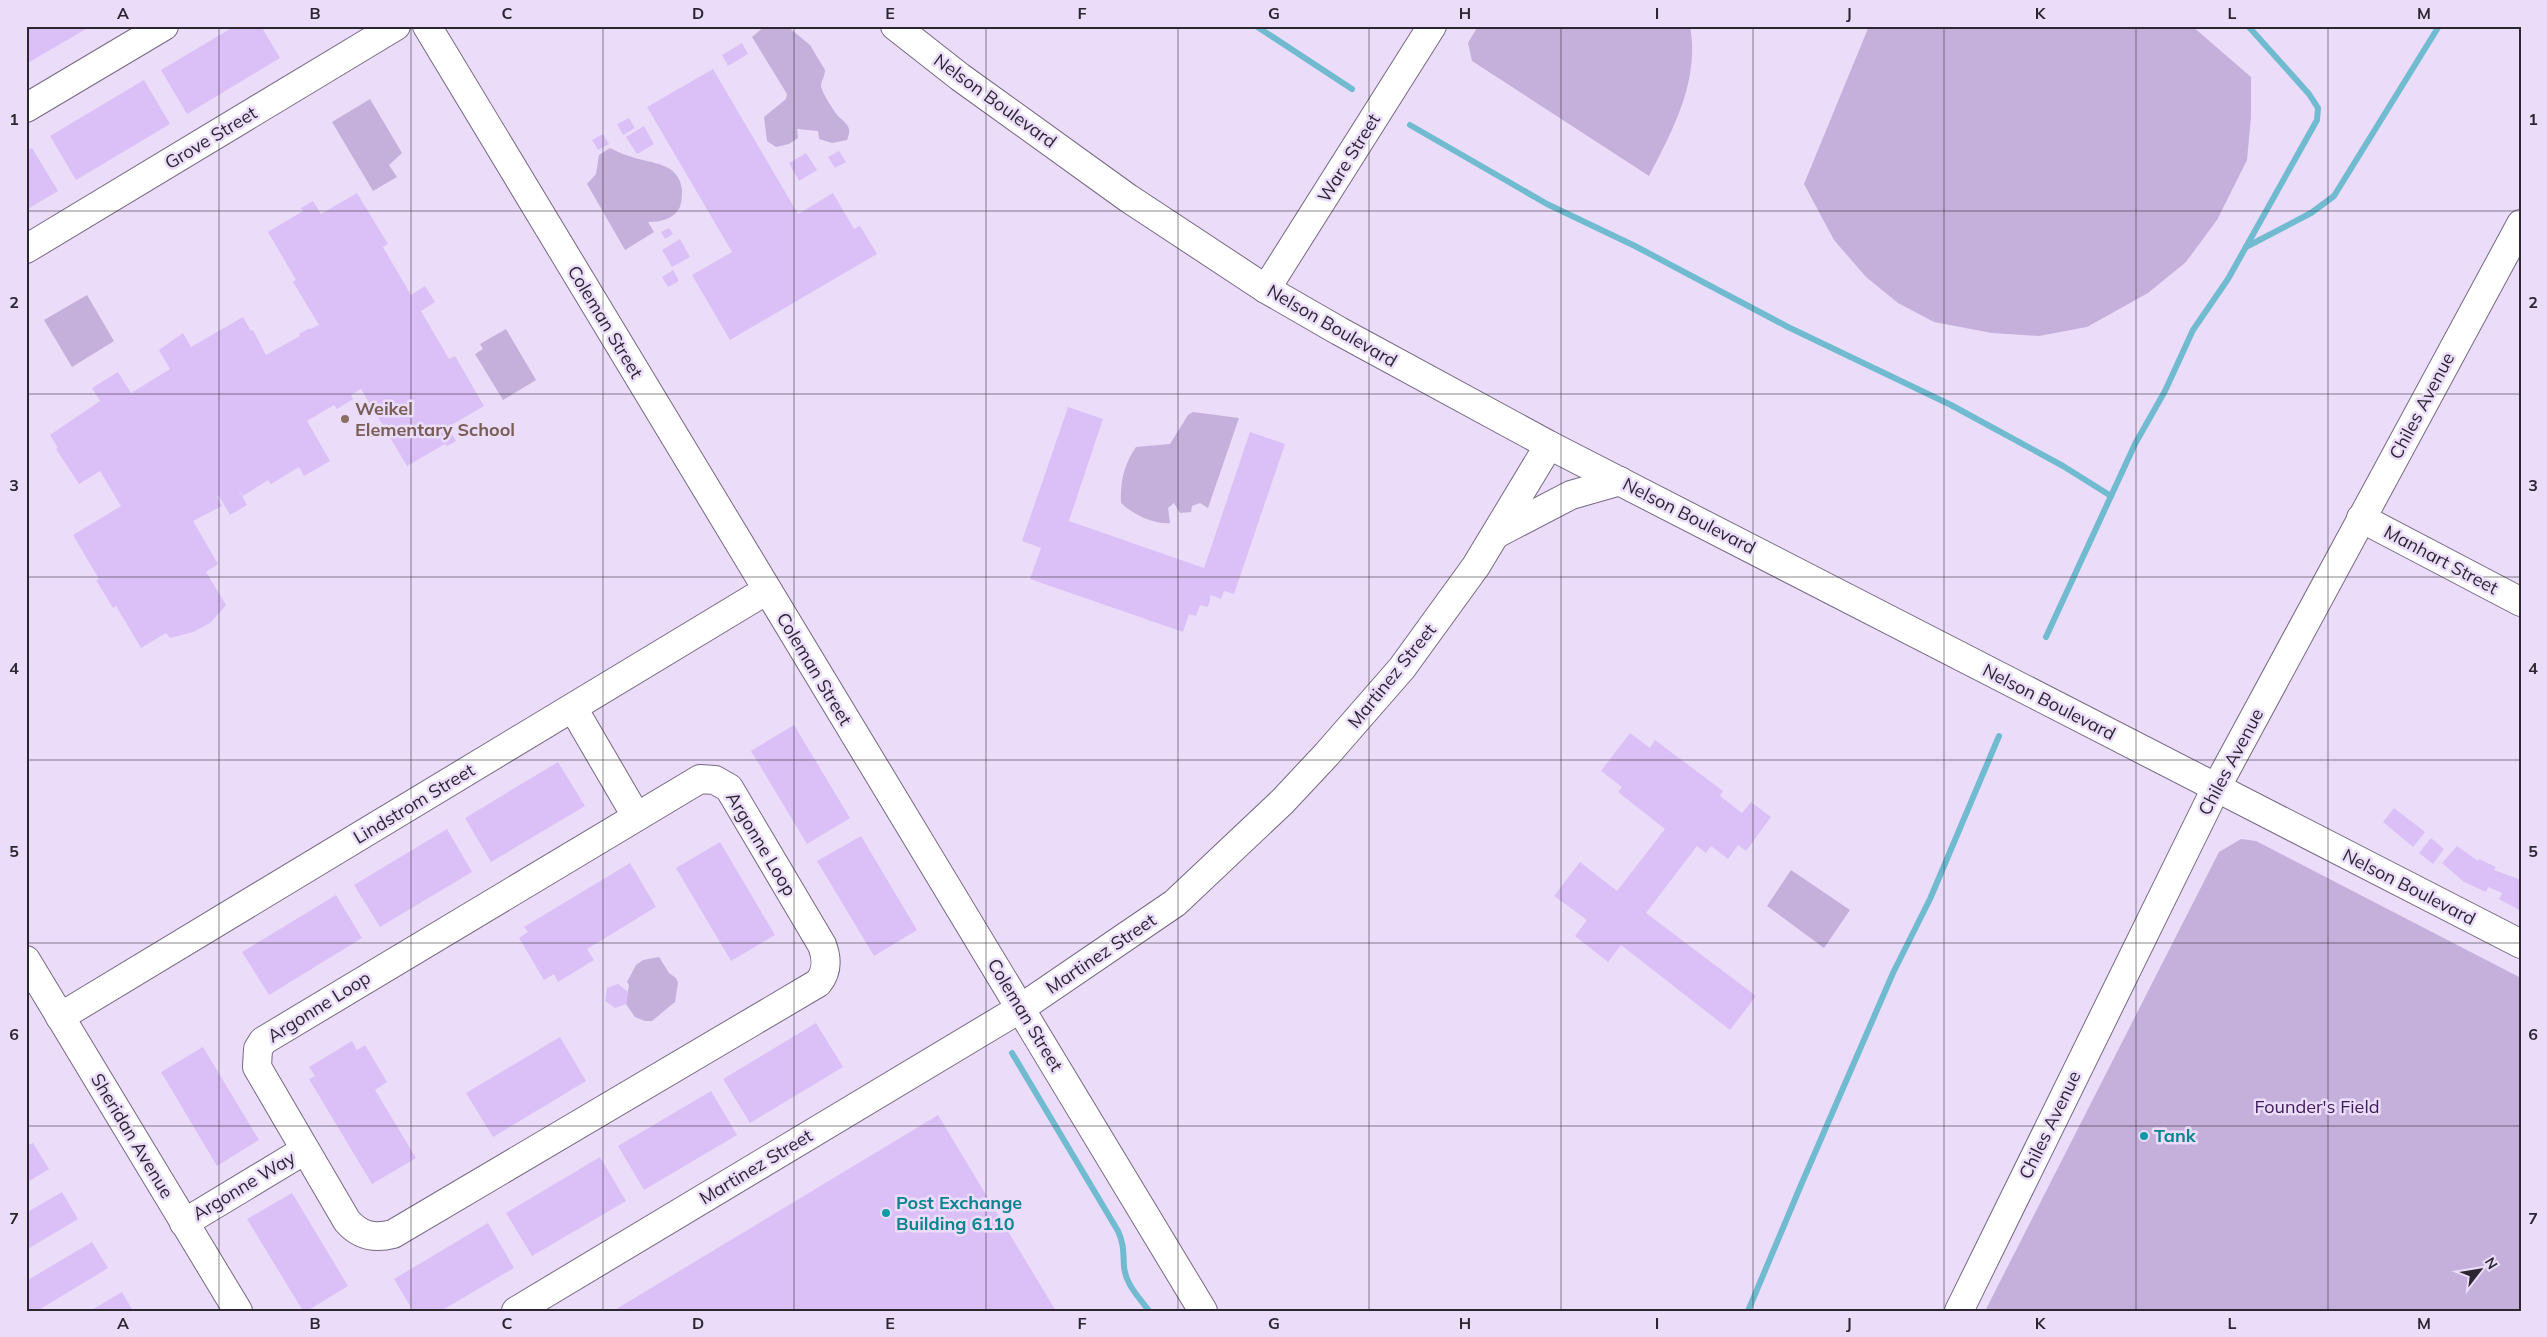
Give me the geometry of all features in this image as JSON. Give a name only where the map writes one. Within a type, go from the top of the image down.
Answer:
[{"type":"street","points":[[26,108],[164,26]]},
{"type":"street","name":"Grove Street","points":[[26,249],[396,26]]},
{"type":"street","name":"Coleman Street","points":[[427,26],[1203,1311]]},
{"type":"street","name":"Nelson Boulevard","points":[[895,26],[960,77],[1128,198],[1266,289],[1409,370],[1550,445],[2521,944]]},
{"type":"street","name":"Ware Street","points":[[1266,289],[1432,26]]},
{"type":"street","name":"Chiles Avenue","points":[[1958,1311],[2216,788],[2521,224]]},
{"type":"street","name":"Martinez Street","points":[[516,1311],[1021,1008],[1175,903],[1283,801],[1402,668],[1497,533],[1550,445]]},
{"type":"street","points":[[1497,533],[1541,508],[1571,495],[1620,481]]},
{"type":"street","name":"Manhart Street","points":[[2361,518],[2521,602]]},
{"type":"street","name":"Lindstrom Street","points":[[60,1017],[767,590]]},
{"type":"street","points":[[573,708],[636,816]]},
{"type":"street","name":"Argonne Loop","points":[[700,779],[715,780],[729,788],[822,945],[826,964],[823,977],[818,982],[393,1234],[375,1237],[355,1230],[347,1221],[304,1150],[257,1067],[258,1049],[263,1041],[636,816],[700,779]]},
{"type":"street","name":"Sheridan Avenue","points":[[26,960],[238,1311]]},
{"type":"street","name":"Argonne Way","points":[[184,1223],[304,1150]]},
{"type":"green space","points":[[765,26],[787,26],[810,45],[825,70],[821,86],[823,92],[834,111],[848,127],[847,140],[832,143],[819,139],[818,131],[797,129],[798,138],[789,144],[776,147],[767,141],[764,117],[786,99],[787,94],[752,37]]},
{"type":"green space","points":[[1478,26],[1690,26],[1692,46],[1688,85],[1675,123],[1649,176],[1472,61],[1468,43]]},
{"type":"green space","points":[[1869,26],[2192,26],[2251,77],[2251,117],[2247,160],[2217,220],[2186,262],[2148,293],[2087,327],[2039,336],[1992,333],[1934,322],[1898,303],[1866,277],[1834,240],[1804,184]]},
{"type":"green space","points":[[370,99],[402,153],[389,165],[397,177],[373,191],[332,122]]},
{"type":"green space","points":[[610,148],[670,169],[680,181],[682,190],[679,209],[666,219],[648,222],[654,232],[625,250],[587,184],[596,174],[599,155]]},
{"type":"green space","points":[[87,295],[114,341],[72,367],[44,320]]},
{"type":"green space","points":[[506,329],[536,380],[503,400],[475,354],[483,349],[480,344]]},
{"type":"green space","points":[[1193,412],[1239,418],[1208,508],[1200,503],[1192,506],[1191,512],[1180,513],[1174,503],[1168,508],[1170,523],[1158,522],[1137,515],[1121,503],[1121,488],[1128,460],[1136,447],[1170,444],[1188,415]]},
{"type":"green space","name":"Founder's Field","points":[[2241,839],[2256,841],[2521,978],[2521,1311],[1985,1311],[2219,852]]},
{"type":"green space","points":[[1791,870],[1850,910],[1824,948],[1767,906]]},
{"type":"green space","points":[[659,957],[678,983],[675,1002],[652,1021],[645,1021],[635,1017],[626,1004],[629,985],[627,982],[636,965],[643,960]]},
{"type":"building","points":[[26,26],[91,26],[26,64]]},
{"type":"building","points":[[235,26],[261,26],[280,58],[187,114],[161,70]]},
{"type":"building","points":[[742,43],[748,54],[728,66],[722,55]]},
{"type":"building","points":[[713,69],[798,214],[833,193],[854,229],[860,226],[877,254],[730,340],[692,275],[732,252],[647,107]]},
{"type":"building","points":[[144,80],[170,124],[76,180],[50,136]]},
{"type":"building","points":[[629,118],[635,128],[623,135],[617,124]]},
{"type":"building","points":[[644,126],[654,144],[637,154],[626,137]]},
{"type":"building","points":[[603,134],[609,144],[598,150],[592,140]]},
{"type":"building","points":[[32,148],[58,191],[26,210],[26,151]]},
{"type":"building","points":[[839,151],[846,162],[835,168],[828,157]]},
{"type":"building","points":[[806,153],[817,170],[799,181],[789,163]]},
{"type":"building","points":[[357,193],[388,244],[383,247],[411,295],[425,286],[435,302],[421,311],[449,359],[455,356],[484,406],[448,427],[456,441],[447,446],[445,444],[407,466],[361,389],[351,395],[353,399],[337,409],[334,405],[307,421],[330,461],[304,476],[299,467],[271,484],[268,480],[243,496],[237,486],[247,505],[230,515],[219,496],[217,497],[222,506],[193,521],[218,564],[206,572],[226,605],[210,623],[193,632],[170,638],[166,633],[141,648],[116,606],[113,608],[96,580],[99,579],[73,535],[121,506],[100,471],[79,484],[56,449],[58,448],[50,435],[100,401],[92,388],[118,372],[131,393],[170,369],[159,350],[183,333],[191,347],[243,317],[251,331],[253,330],[266,355],[300,336],[299,334],[319,325],[293,282],[296,280],[268,232],[303,211],[301,208],[313,201],[321,214]]},
{"type":"building","points":[[669,228],[673,234],[665,239],[661,232]]},
{"type":"building","points":[[680,239],[690,257],[672,267],[662,250]]},
{"type":"building","points":[[673,270],[679,281],[668,287],[662,277]]},
{"type":"building","points":[[1068,407],[1103,419],[1069,521],[1204,568],[1250,432],[1285,444],[1234,594],[1224,591],[1221,599],[1211,595],[1208,607],[1200,605],[1196,616],[1189,614],[1183,632],[1030,579],[1041,548],[1022,541]]},
{"type":"building","points":[[794,725],[850,818],[807,844],[751,751]]},
{"type":"building","points":[[1630,733],[1650,748],[1655,740],[1723,791],[1720,796],[1742,813],[1751,802],[1771,817],[1746,851],[1738,845],[1728,859],[1711,846],[1706,853],[1697,846],[1646,913],[1756,996],[1730,1030],[1621,945],[1608,962],[1575,936],[1587,920],[1554,896],[1580,862],[1617,891],[1665,829],[1618,792],[1622,787],[1601,771]]},
{"type":"building","points":[[558,762],[585,806],[491,862],[465,818]]},
{"type":"building","points":[[2394,808],[2425,832],[2413,847],[2383,822]]},
{"type":"building","points":[[447,829],[472,872],[380,927],[354,885]]},
{"type":"building","points":[[861,836],[917,930],[874,956],[817,861]]},
{"type":"building","points":[[2431,838],[2444,849],[2433,864],[2419,853]]},
{"type":"building","points":[[720,842],[775,935],[731,961],[676,868]]},
{"type":"building","points":[[2457,846],[2478,861],[2479,859],[2496,867],[2494,870],[2521,880],[2521,911],[2499,899],[2502,893],[2488,887],[2486,892],[2464,882],[2442,863]]},
{"type":"building","points":[[630,863],[656,907],[587,949],[594,960],[558,982],[554,974],[544,980],[519,938],[528,932],[524,927]]},
{"type":"building","points":[[336,895],[362,938],[269,995],[242,952]]},
{"type":"building","points":[[618,984],[628,992],[626,1004],[615,1008],[605,1001],[607,988]]},
{"type":"building","points":[[816,1023],[843,1067],[750,1123],[723,1079]]},
{"type":"building","points":[[560,1037],[586,1081],[493,1137],[466,1093]]},
{"type":"building","points":[[352,1041],[357,1050],[365,1045],[387,1082],[375,1090],[416,1158],[372,1184],[309,1079],[315,1076],[309,1067]]},
{"type":"building","points":[[203,1047],[259,1140],[217,1166],[161,1072]]},
{"type":"building","points":[[711,1091],[737,1135],[644,1190],[618,1146]]},
{"type":"building","name":"Post Exchange Building 6110","points":[[938,1115],[1056,1311],[613,1311]]},
{"type":"building","points":[[33,1143],[49,1169],[26,1183],[26,1146]]},
{"type":"building","points":[[600,1157],[626,1201],[532,1256],[506,1213]]},
{"type":"building","points":[[62,1192],[78,1219],[26,1250],[26,1213]]},
{"type":"building","points":[[292,1193],[348,1286],[307,1311],[303,1311],[247,1219]]},
{"type":"building","points":[[488,1223],[514,1268],[441,1311],[413,1311],[394,1279]]},
{"type":"building","points":[[92,1242],[108,1268],[37,1311],[26,1311],[26,1281]]},
{"type":"building","points":[[122,1292],[133,1311],[90,1311]]},
{"type":"waterway","points":[[1256,26],[1352,89]]},
{"type":"waterway","points":[[2046,637],[2135,444],[2165,391],[2193,330],[2228,279],[2317,120],[2318,108],[2309,94],[2248,26]]},
{"type":"waterway","points":[[2246,247],[2311,213],[2334,196],[2439,26]]},
{"type":"waterway","points":[[1410,125],[1547,204],[1635,246],[1788,327],[1951,405],[2063,466],[2111,496]]},
{"type":"waterway","points":[[1748,1311],[1893,973],[1930,899],[1999,736]]},
{"type":"waterway","points":[[1012,1053],[1118,1231],[1122,1244],[1127,1279],[1149,1311]]},
{"type":"place","name":"Weikel Elementary School","points":[[345,419]]},
{"type":"place","name":"Tank","points":[[2144,1136]]},
{"type":"place","name":"Post Exchange Building 6110","points":[[886,1213]]}]
